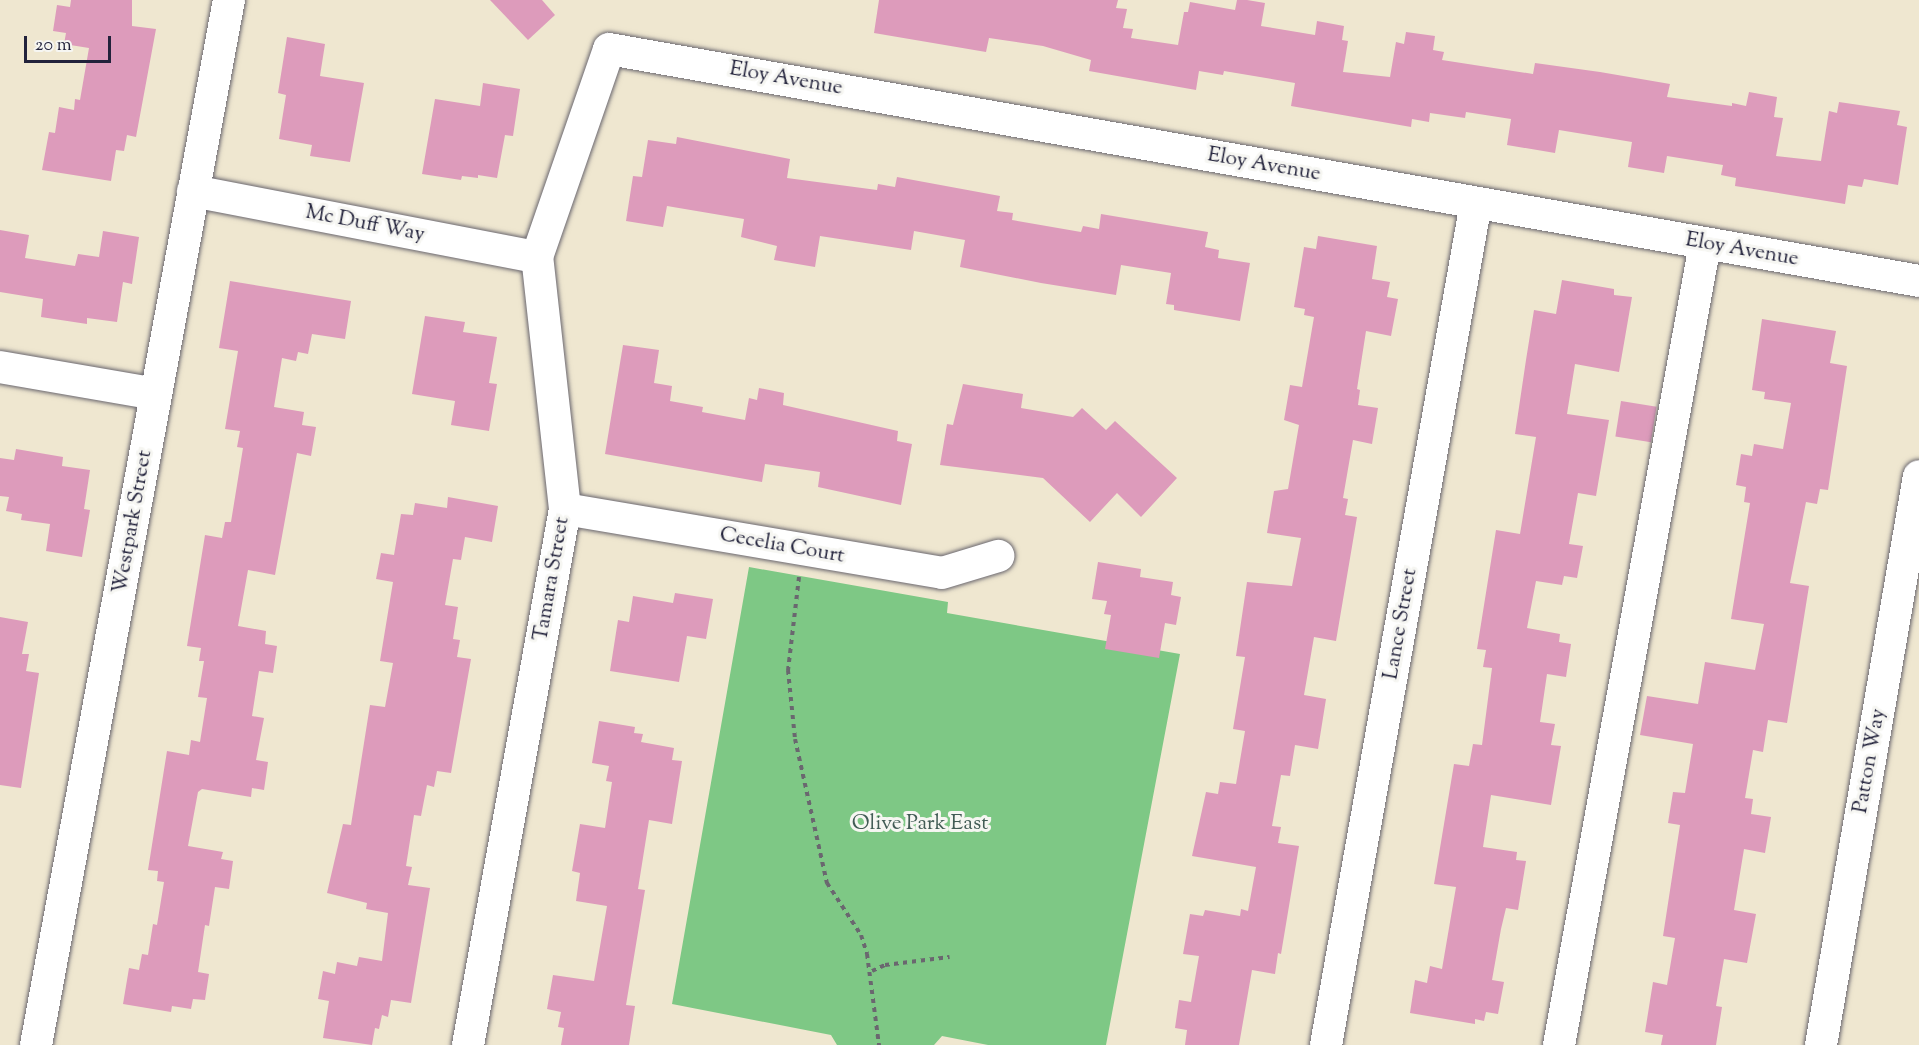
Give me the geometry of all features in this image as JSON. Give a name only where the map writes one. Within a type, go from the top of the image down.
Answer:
[{"type":"street","name":"Westpark Street","points":[[36,1045],[229,0]]},
{"type":"street","name":"Eloy Avenue","points":[[609,49],[1919,281]]},
{"type":"street","name":"Tamara Street","points":[[468,1045],[565,509],[537,257],[609,49]]},
{"type":"street","name":"Mc Duff Way","points":[[193,191],[537,257]]},
{"type":"street","name":"Lance Street","points":[[1326,1045],[1476,203]]},
{"type":"street","points":[[1559,1045],[1705,244]]},
{"type":"street","points":[[0,367],[156,394]]},
{"type":"street","name":"Patton Way","points":[[1821,1045],[1919,476]]},
{"type":"street","name":"Cecelia Court","points":[[565,509],[942,573],[998,556]]},
{"type":"path","points":[[800,573],[788,669],[797,749],[827,882],[861,935],[872,971],[879,1045]]},
{"type":"path","points":[[872,971],[885,965],[950,957]]},
{"type":"green space","name":"Olive Park East","points":[[749,567],[948,602],[947,613],[1180,654],[1106,1045],[988,1045],[942,1036],[934,1045],[837,1045],[831,1035],[672,1004]]},
{"type":"building","points":[[71,0],[132,0],[132,26],[156,29],[136,137],[127,135],[124,151],[116,150],[111,181],[42,170],[49,132],[55,133],[59,107],[74,110],[75,99],[80,100],[89,48],[64,44],[66,33],[53,31],[57,5],[70,7]]},
{"type":"building","points":[[490,0],[542,0],[555,15],[528,40]]},
{"type":"building","points":[[879,0],[1118,0],[1116,8],[1127,9],[1123,28],[1133,29],[1131,38],[1178,45],[1184,12],[1188,12],[1190,2],[1235,10],[1237,0],[1247,0],[1265,3],[1261,26],[1315,35],[1317,21],[1344,26],[1342,40],[1348,41],[1343,72],[1390,77],[1396,42],[1404,44],[1406,32],[1435,36],[1433,50],[1444,52],[1442,60],[1533,74],[1535,63],[1600,72],[1670,84],[1667,97],[1732,106],[1732,103],[1746,106],[1749,92],[1777,97],[1774,117],[1783,118],[1776,156],[1821,161],[1829,111],[1837,113],[1839,102],[1900,111],[1897,125],[1907,127],[1898,185],[1864,179],[1862,187],[1848,185],[1845,204],[1735,186],[1736,178],[1721,175],[1723,165],[1667,156],[1664,173],[1628,167],[1632,142],[1559,130],[1555,153],[1507,145],[1511,119],[1466,112],[1465,118],[1430,113],[1429,122],[1412,119],[1411,127],[1291,106],[1295,83],[1224,71],[1223,75],[1199,71],[1196,90],[1089,71],[1091,60],[1043,46],[989,38],[986,52],[874,33]]},
{"type":"building","points":[[287,37],[325,44],[320,76],[364,83],[350,162],[310,156],[312,145],[279,139],[286,95],[278,93]]},
{"type":"building","points":[[483,83],[520,89],[513,136],[505,135],[497,178],[478,175],[478,178],[462,176],[461,180],[422,174],[435,99],[480,106]]},
{"type":"building","points":[[677,137],[790,159],[787,178],[877,190],[878,184],[895,187],[897,177],[1000,196],[997,211],[1013,213],[1012,220],[1081,232],[1083,226],[1099,229],[1101,214],[1208,232],[1205,247],[1219,250],[1218,258],[1250,263],[1240,321],[1174,310],[1174,305],[1166,304],[1171,273],[1121,265],[1116,295],[1041,283],[960,267],[965,240],[914,231],[911,250],[820,236],[815,267],[774,260],[777,246],[741,237],[744,219],[667,206],[663,227],[626,221],[633,176],[642,177],[648,140],[676,144]]},
{"type":"building","points":[[0,230],[29,235],[25,258],[75,266],[78,254],[99,257],[103,231],[139,237],[132,284],[123,282],[117,322],[87,318],[87,324],[41,317],[43,299],[0,292]]},
{"type":"building","points":[[1318,236],[1377,246],[1372,279],[1390,282],[1387,297],[1398,299],[1391,336],[1366,331],[1357,389],[1360,390],[1358,405],[1378,408],[1372,444],[1353,440],[1343,498],[1348,499],[1345,515],[1357,517],[1336,641],[1314,637],[1304,695],[1326,699],[1318,749],[1295,745],[1290,776],[1281,775],[1272,826],[1281,827],[1278,843],[1299,846],[1281,954],[1278,953],[1275,974],[1252,970],[1239,1045],[1185,1045],[1187,1030],[1175,1028],[1179,1000],[1191,1002],[1199,956],[1183,954],[1190,914],[1203,916],[1205,910],[1240,916],[1241,909],[1248,911],[1256,867],[1192,856],[1206,792],[1218,794],[1220,782],[1236,784],[1245,731],[1233,729],[1245,657],[1236,656],[1247,582],[1292,586],[1301,538],[1267,533],[1274,491],[1288,489],[1299,425],[1284,420],[1290,385],[1302,387],[1314,317],[1304,315],[1305,309],[1294,307],[1304,247],[1316,249]]},
{"type":"building","points":[[1562,280],[1614,289],[1614,295],[1632,297],[1619,372],[1575,364],[1567,414],[1609,420],[1596,496],[1578,493],[1569,544],[1583,546],[1577,578],[1564,576],[1562,585],[1536,581],[1527,628],[1560,634],[1559,642],[1571,644],[1566,677],[1547,674],[1540,722],[1555,724],[1551,745],[1561,746],[1551,805],[1491,795],[1483,847],[1517,852],[1516,860],[1526,861],[1518,910],[1506,908],[1501,929],[1492,980],[1504,982],[1498,1014],[1486,1012],[1484,1021],[1475,1019],[1475,1024],[1410,1013],[1415,980],[1427,983],[1430,966],[1442,969],[1456,887],[1434,884],[1454,764],[1469,766],[1473,744],[1482,745],[1492,668],[1483,667],[1486,650],[1477,649],[1496,530],[1520,534],[1536,437],[1515,434],[1534,310],[1556,314]]},
{"type":"building","points":[[230,281],[351,301],[345,339],[312,334],[308,354],[298,352],[296,361],[282,358],[274,407],[304,412],[302,425],[316,427],[311,456],[297,453],[275,575],[248,570],[238,626],[266,631],[265,644],[277,646],[273,673],[259,671],[252,716],[264,718],[256,760],[268,762],[264,790],[252,788],[251,797],[202,789],[198,792],[188,846],[223,852],[221,859],[233,861],[229,889],[215,887],[209,926],[205,925],[198,972],[209,974],[205,1000],[193,999],[191,1009],[172,1006],[171,1012],[123,1004],[129,968],[139,970],[142,954],[148,955],[153,924],[157,925],[164,882],[157,881],[158,871],[148,870],[167,751],[189,755],[191,740],[200,742],[207,698],[198,697],[204,661],[199,661],[201,648],[187,646],[205,535],[222,538],[225,522],[231,522],[243,448],[237,447],[240,431],[225,429],[238,351],[219,348]]},
{"type":"building","points":[[425,316],[465,322],[463,332],[497,337],[489,383],[497,384],[489,431],[451,425],[455,401],[412,394]]},
{"type":"building","points":[[1762,319],[1836,331],[1830,363],[1847,366],[1828,490],[1820,489],[1817,504],[1806,502],[1790,583],[1809,586],[1787,723],[1768,720],[1763,752],[1753,750],[1745,798],[1753,799],[1751,814],[1771,817],[1765,853],[1744,849],[1734,910],[1756,914],[1747,963],[1724,959],[1716,1006],[1722,1007],[1716,1045],[1661,1045],[1663,1035],[1645,1032],[1653,982],[1667,985],[1675,938],[1663,936],[1680,825],[1668,823],[1673,792],[1685,793],[1693,744],[1640,735],[1647,696],[1698,704],[1705,662],[1755,670],[1764,624],[1731,619],[1750,503],[1744,502],[1746,487],[1736,485],[1741,454],[1752,456],[1754,444],[1783,449],[1791,403],[1764,399],[1765,392],[1752,390]]},
{"type":"building","points":[[623,345],[659,350],[654,383],[672,386],[670,401],[703,407],[702,412],[745,420],[749,398],[757,400],[759,388],[784,393],[783,405],[898,431],[897,441],[912,444],[901,505],[818,487],[820,472],[765,464],[762,482],[605,454]]},
{"type":"building","points":[[963,384],[1023,394],[1021,408],[1073,417],[1082,408],[1106,430],[1115,421],[1177,478],[1141,517],[1117,493],[1090,522],[1043,478],[940,465],[947,424],[953,425]]},
{"type":"building","points":[[1621,401],[1657,407],[1651,442],[1615,437]]},
{"type":"building","points":[[16,449],[63,457],[62,466],[90,470],[84,509],[90,510],[82,557],[46,551],[50,524],[21,520],[22,514],[6,511],[9,497],[0,496],[0,458],[14,460]]},
{"type":"building","points":[[448,497],[498,506],[492,542],[465,537],[461,560],[453,559],[445,605],[458,607],[453,639],[460,640],[457,657],[471,659],[451,773],[437,771],[434,787],[427,785],[421,816],[414,815],[406,866],[412,867],[408,885],[430,888],[411,1003],[391,1000],[388,1017],[382,1015],[379,1029],[375,1028],[372,1045],[323,1038],[329,1001],[318,999],[323,971],[335,974],[337,962],[357,966],[359,957],[382,961],[388,913],[366,909],[367,903],[327,893],[343,824],[351,825],[370,705],[385,707],[393,663],[380,661],[393,582],[376,579],[381,553],[394,555],[401,514],[413,515],[415,503],[447,508]]},
{"type":"building","points":[[1098,562],[1141,569],[1140,577],[1173,582],[1171,595],[1181,597],[1176,625],[1165,623],[1159,658],[1105,649],[1111,615],[1104,614],[1107,601],[1092,599]]},
{"type":"building","points":[[675,593],[713,599],[706,639],[687,636],[679,682],[610,671],[618,620],[629,622],[633,596],[673,603]]},
{"type":"building","points":[[0,617],[28,622],[22,654],[29,654],[26,671],[39,673],[21,788],[0,785]]},
{"type":"building","points":[[599,721],[635,727],[634,733],[643,734],[641,742],[674,748],[672,760],[682,761],[672,824],[649,820],[638,889],[645,890],[626,1005],[635,1006],[629,1045],[561,1045],[564,1028],[558,1027],[561,1012],[547,1009],[553,975],[594,981],[607,906],[576,901],[580,873],[572,871],[580,824],[605,828],[612,782],[606,781],[609,766],[592,763]]}]
